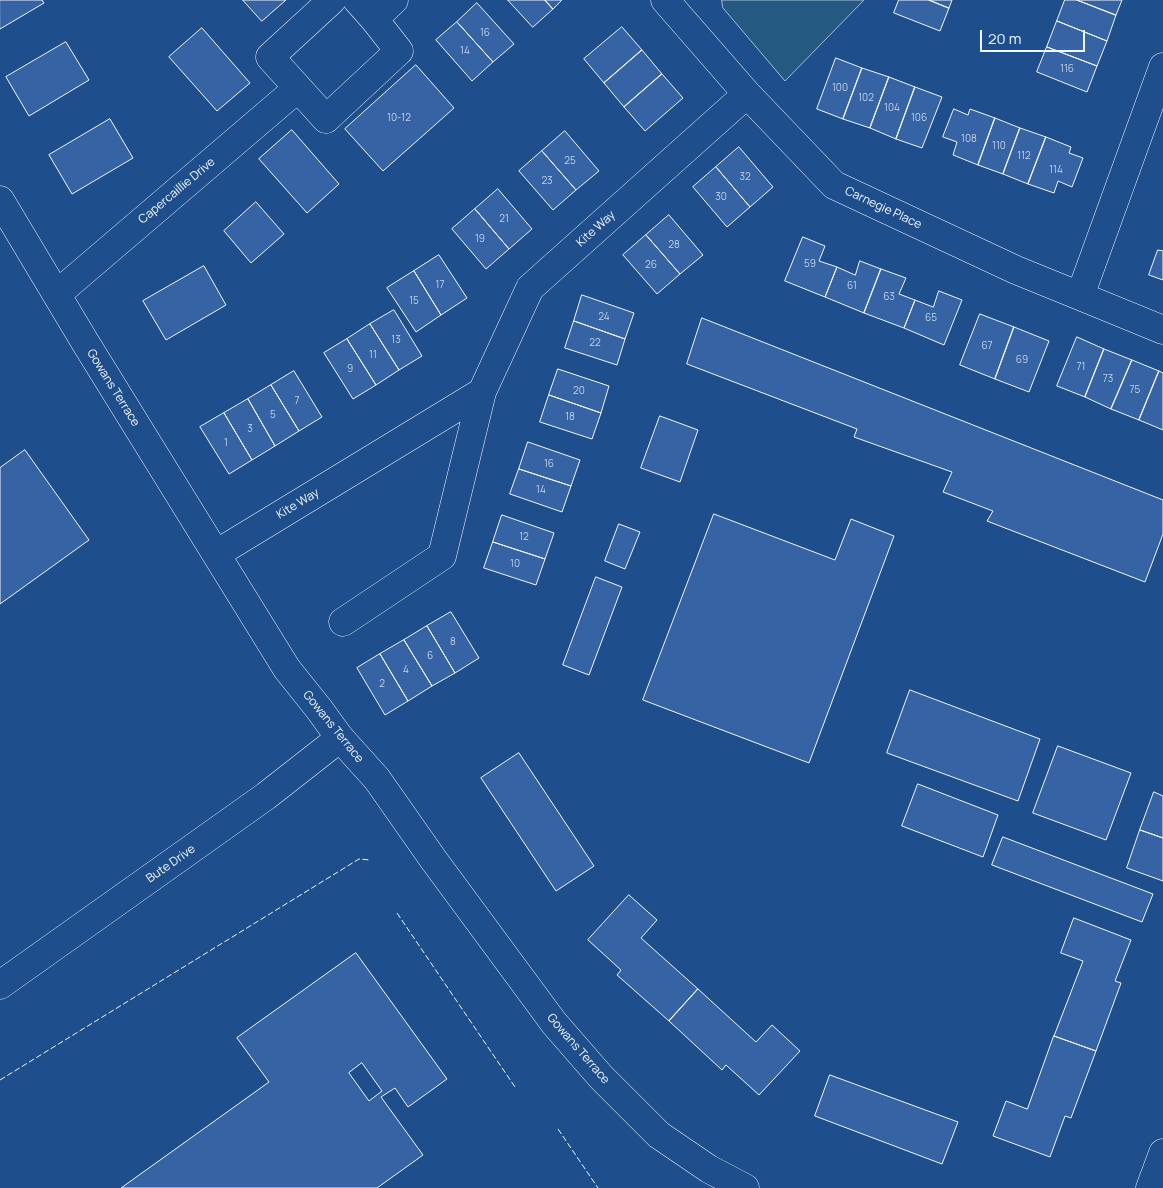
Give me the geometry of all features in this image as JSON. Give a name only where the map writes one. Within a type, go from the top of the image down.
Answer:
[{"type":"street","points":[[332,0],[270,57],[326,120],[399,51],[365,9],[394,0]]},
{"type":"street","name":"Carnegie Place","points":[[665,0],[747,94],[834,185],[1016,270],[1163,330]]},
{"type":"street","points":[[1080,296],[1163,67]]},
{"type":"street","name":"Capercaillie Drive","points":[[57,294],[298,88]]},
{"type":"street","name":"Kite Way","points":[[343,622],[442,556],[482,392],[530,288],[747,94]]},
{"type":"street","name":"Gowans Terrace","points":[[0,200],[85,342],[287,669],[340,738],[377,778],[433,859],[554,1023],[601,1077],[659,1135],[709,1168],[744,1188]]},
{"type":"street","name":"Kite Way","points":[[216,554],[482,392]]},
{"type":"street","name":"Bute Drive","points":[[0,985],[266,796],[340,738]]},
{"type":"street","points":[[1150,1188],[1163,1153]]},
{"type":"shaded area","points":[[722,0],[864,0],[785,81],[723,8]]},
{"type":"building","points":[[0,0],[42,0],[44,3],[0,29]]},
{"type":"building","points":[[243,0],[286,0],[262,21]]},
{"type":"building","points":[[508,0],[545,0],[553,9],[533,27]]},
{"type":"building","points":[[545,0],[562,0],[553,9]]},
{"type":"building","points":[[899,0],[929,0],[949,8],[940,31],[894,13]]},
{"type":"building","points":[[929,0],[952,0],[949,8]]},
{"type":"building","points":[[1065,0],[1077,0],[1116,15],[1107,41],[1057,21]]},
{"type":"building","points":[[1077,0],[1122,0],[1116,15]]},
{"type":"building","points":[[477,3],[514,44],[493,62],[457,22]]},
{"type":"building","points":[[1057,21],[1107,41],[1097,66],[1047,47]]},
{"type":"building","points":[[457,22],[493,62],[472,81],[436,40]]},
{"type":"building","points":[[622,27],[642,50],[604,83],[584,59]]},
{"type":"building","points":[[202,28],[250,83],[217,111],[169,57]]},
{"type":"building","points":[[66,42],[89,80],[29,116],[6,77]]},
{"type":"building","points":[[1047,47],[1097,66],[1087,92],[1037,72]]},
{"type":"building","points":[[642,50],[662,74],[624,107],[604,83]]},
{"type":"building","points":[[836,58],[862,68],[843,119],[817,109]]},
{"type":"building","points":[[416,65],[454,108],[383,171],[345,129]]},
{"type":"building","points":[[862,68],[889,77],[870,128],[843,119]]},
{"type":"building","points":[[662,74],[683,98],[645,131],[624,107]]},
{"type":"building","points":[[889,77],[915,87],[896,139],[870,128]]},
{"type":"building","points":[[915,87],[942,97],[922,148],[896,139]]},
{"type":"building","points":[[954,109],[968,115],[970,109],[995,118],[978,165],[953,155],[957,142],[943,137]]},
{"type":"building","points":[[995,118],[1020,128],[1003,174],[978,165]]},
{"type":"building","points":[[110,119],[133,158],[72,194],[49,155]]},
{"type":"building","points":[[1020,128],[1046,137],[1028,184],[1003,174]]},
{"type":"building","points":[[292,130],[339,184],[307,213],[259,159]]},
{"type":"building","points":[[565,131],[599,171],[576,190],[542,151]]},
{"type":"building","points":[[1046,137],[1071,147],[1069,153],[1083,158],[1072,187],[1058,181],[1054,193],[1028,184]]},
{"type":"building","points":[[739,147],[773,187],[750,207],[716,167]]},
{"type":"building","points":[[542,151],[576,190],[553,210],[519,171]]},
{"type":"building","points":[[716,167],[750,207],[727,227],[693,187]]},
{"type":"building","points":[[498,189],[532,229],[509,249],[475,209]]},
{"type":"building","points":[[256,202],[284,234],[251,263],[224,231]]},
{"type":"building","points":[[475,209],[509,249],[486,269],[452,229]]},
{"type":"building","points":[[669,215],[703,255],[680,274],[646,235]]},
{"type":"building","points":[[646,235],[680,274],[657,294],[623,255]]},
{"type":"building","points":[[803,237],[825,246],[819,261],[837,267],[825,297],[785,281]]},
{"type":"building","points":[[1158,250],[1163,251],[1163,280],[1149,275]]},
{"type":"building","points":[[439,255],[467,298],[441,315],[414,271]]},
{"type":"building","points":[[860,261],[881,269],[864,313],[825,297],[837,267],[855,275]]},
{"type":"building","points":[[204,266],[226,305],[166,340],[143,301]]},
{"type":"building","points":[[881,269],[906,278],[899,294],[915,300],[904,328],[864,313]]},
{"type":"building","points":[[414,271],[441,315],[416,332],[387,288]]},
{"type":"building","points":[[939,291],[962,300],[944,345],[904,328],[915,300],[933,307]]},
{"type":"building","points":[[582,295],[634,313],[625,339],[574,321]]},
{"type":"building","points":[[394,310],[422,356],[399,370],[370,324]]},
{"type":"building","points":[[980,314],[1014,327],[995,379],[960,365]]},
{"type":"building","points":[[702,318],[1163,500],[1163,534],[1145,582],[987,521],[993,511],[943,492],[952,472],[854,437],[857,429],[687,364]]},
{"type":"building","points":[[574,321],[625,339],[617,365],[565,348]]},
{"type":"building","points":[[370,324],[399,370],[376,385],[347,339]]},
{"type":"building","points":[[1014,327],[1049,341],[1029,392],[995,379]]},
{"type":"building","points":[[1077,337],[1104,349],[1085,397],[1057,386]]},
{"type":"building","points":[[347,339],[376,385],[353,399],[324,353]]},
{"type":"building","points":[[1104,349],[1132,360],[1111,409],[1085,397]]},
{"type":"building","points":[[1132,360],[1159,371],[1139,420],[1111,409]]},
{"type":"building","points":[[558,369],[609,386],[601,413],[549,395]]},
{"type":"building","points":[[294,371],[322,417],[299,431],[271,385]]},
{"type":"building","points":[[1159,371],[1163,373],[1163,430],[1139,420]]},
{"type":"building","points":[[271,385],[299,431],[275,446],[248,399]]},
{"type":"building","points":[[549,395],[601,413],[592,439],[540,422]]},
{"type":"building","points":[[248,399],[275,446],[252,460],[224,413]]},
{"type":"building","points":[[224,413],[252,460],[229,474],[200,427]]},
{"type":"building","points":[[660,416],[698,430],[680,482],[641,468]]},
{"type":"building","points":[[528,442],[580,460],[571,486],[519,469]]},
{"type":"building","points":[[25,450],[89,540],[0,604],[0,468]]},
{"type":"building","points":[[519,469],[571,486],[562,512],[510,494]]},
{"type":"building","points":[[714,514],[835,560],[851,519],[894,536],[809,763],[643,700]]},
{"type":"building","points":[[502,515],[554,533],[545,559],[493,542]]},
{"type":"building","points":[[619,524],[640,532],[625,569],[605,561]]},
{"type":"building","points":[[493,542],[545,559],[536,585],[484,568]]},
{"type":"building","points":[[596,577],[622,587],[589,675],[563,665]]},
{"type":"building","points":[[451,612],[479,658],[455,673],[427,626]]},
{"type":"building","points":[[427,626],[455,673],[432,686],[404,640]]},
{"type":"building","points":[[404,640],[432,686],[408,701],[380,654]]},
{"type":"building","points":[[380,654],[408,701],[385,715],[357,668]]},
{"type":"building","points":[[910,690],[1040,739],[1018,801],[887,753]]},
{"type":"building","points":[[1058,746],[1131,773],[1106,840],[1033,813]]},
{"type":"building","points":[[519,753],[594,866],[556,891],[481,778]]},
{"type":"building","points":[[918,784],[998,815],[983,857],[902,826]]},
{"type":"building","points":[[1154,792],[1163,796],[1163,838],[1140,830]]},
{"type":"building","points":[[1140,830],[1163,838],[1163,881],[1127,868]]},
{"type":"building","points":[[1003,837],[1153,894],[1142,922],[992,865]]},
{"type":"building","points":[[629,895],[657,920],[641,938],[698,989],[669,1021],[617,975],[621,970],[588,940]]},
{"type":"building","points":[[1074,918],[1131,940],[1115,981],[1121,983],[1096,1051],[1054,1036],[1083,961],[1061,953]]},
{"type":"building","points":[[356,953],[447,1079],[408,1107],[395,1088],[381,1097],[423,1155],[377,1188],[121,1188],[269,1082],[237,1038]],"holes":[[[362,1063],[382,1091],[369,1101],[349,1073]]]},
{"type":"building","points":[[698,989],[756,1042],[772,1025],[800,1051],[759,1095],[726,1065],[722,1070],[669,1021]]},
{"type":"building","points":[[1054,1036],[1096,1051],[1071,1118],[1065,1116],[1050,1157],[993,1136],[1006,1101],[1027,1109]]},
{"type":"building","points":[[830,1075],[958,1122],[942,1164],[815,1116]]},
{"type":"fence","points":[[0,1080],[359,859],[370,860]]},
{"type":"fence","points":[[397,913],[515,1087]]},
{"type":"fence","points":[[558,1129],[598,1188]]}]
